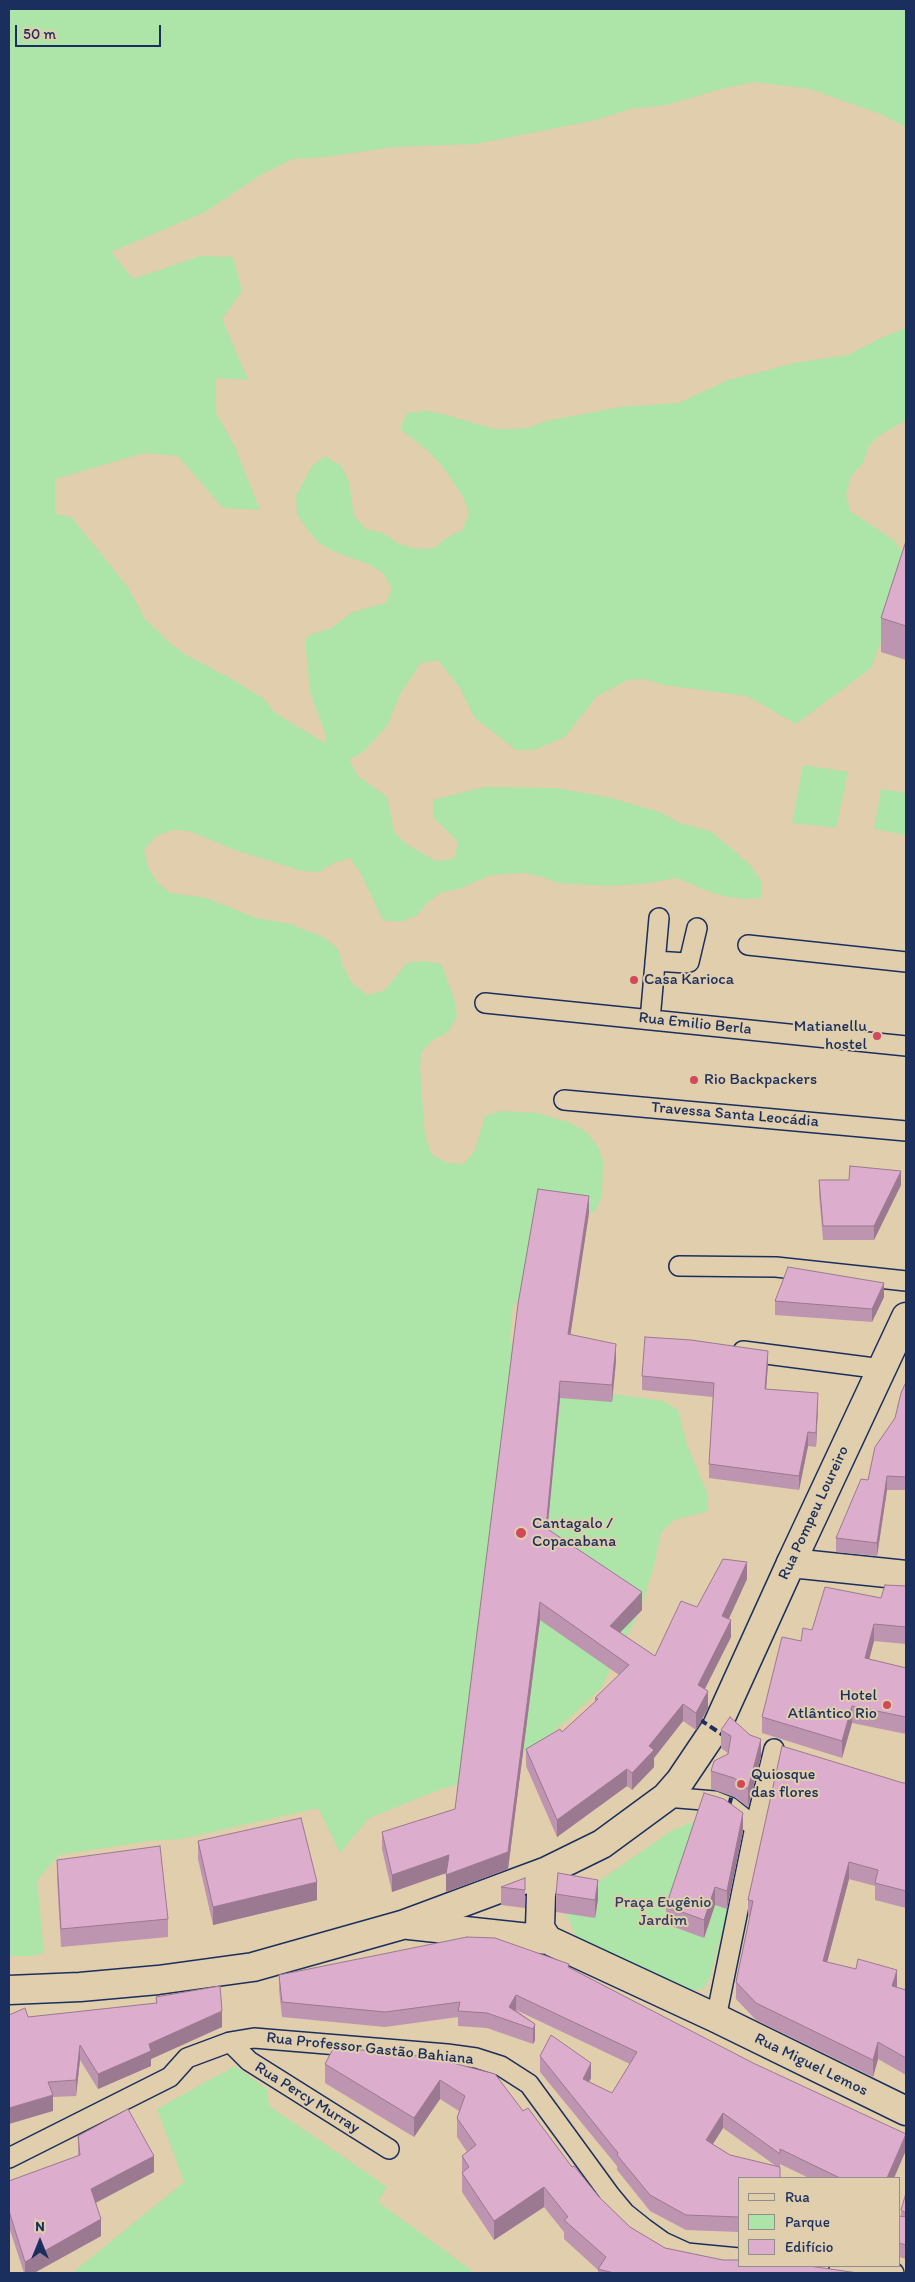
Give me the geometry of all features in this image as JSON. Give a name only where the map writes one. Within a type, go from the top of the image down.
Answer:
[{"type":"main road","name":"Rua Pompeu Loureiro","points":[[666,1797],[730,1718],[791,1563],[906,1317]]},
{"type":"main road","points":[[791,1563],[906,1575]]},
{"type":"main road","points":[[9,1990],[80,1987],[158,1980],[253,1967],[402,1925],[547,1872],[602,1844],[666,1797]]},
{"type":"main road","points":[[547,1872],[541,1894],[540,1928],[548,1940]]},
{"type":"main road","points":[[402,1925],[548,1940],[716,2018]]},
{"type":"main road","name":"Rua Miguel Lemos","points":[[716,2018],[906,2111]]},
{"type":"street","points":[[650,1020],[659,918]]},
{"type":"street","points":[[655,961],[690,962],[697,928]]},
{"type":"street","points":[[748,945],[906,962]]},
{"type":"street","name":"Rua Emilio Berla","points":[[485,1003],[906,1046]]},
{"type":"street","name":"Travessa Santa Leocádia","points":[[564,1100],[906,1131]]},
{"type":"street","points":[[679,1266],[776,1267],[906,1281]]},
{"type":"street","points":[[724,1348],[882,1369]]},
{"type":"street","points":[[716,2018],[755,1827],[774,1749]]},
{"type":"street","points":[[666,1797],[715,1801],[730,1807],[755,1827]]},
{"type":"street","name":"Rua Professor Gastão Bahiana","points":[[9,2158],[170,2077],[187,2058],[230,2042],[254,2038],[447,2054],[476,2058],[501,2066],[529,2084],[625,2213],[663,2242],[687,2253],[738,2258]]},
{"type":"street","name":"Rua Percy Murray","points":[[230,2042],[249,2061],[389,2149]]},
{"type":"street","points":[[847,2267],[894,2273]]},
{"type":"green space","points":[[9,9],[906,9],[906,127],[880,114],[810,89],[754,82],[721,89],[666,105],[630,109],[596,120],[476,144],[393,147],[326,157],[292,159],[262,174],[205,212],[111,252],[133,279],[200,256],[233,257],[242,291],[222,319],[248,380],[215,378],[216,413],[233,443],[260,510],[223,508],[178,456],[144,453],[55,479],[55,514],[71,517],[127,586],[145,619],[172,645],[186,655],[264,699],[275,713],[326,744],[326,736],[310,692],[305,639],[312,634],[330,629],[353,612],[386,603],[392,589],[383,573],[368,564],[335,552],[319,543],[297,514],[296,496],[312,466],[325,456],[341,466],[349,482],[354,516],[366,529],[383,533],[399,544],[417,549],[434,548],[448,537],[463,530],[469,512],[462,495],[442,466],[428,451],[400,429],[407,413],[427,411],[494,429],[512,429],[528,428],[546,421],[621,407],[679,403],[726,381],[795,363],[848,355],[906,328],[906,420],[880,435],[869,446],[863,463],[851,476],[846,495],[850,511],[895,541],[904,556],[900,589],[871,668],[796,724],[747,696],[663,685],[645,679],[628,680],[597,696],[565,737],[534,750],[516,750],[475,718],[460,688],[438,660],[421,663],[401,693],[387,726],[364,751],[349,760],[358,776],[387,797],[394,832],[406,844],[436,861],[454,859],[458,842],[433,817],[433,800],[484,787],[557,788],[611,798],[662,813],[677,822],[712,832],[751,866],[761,881],[762,898],[728,897],[710,892],[677,878],[643,884],[608,886],[558,883],[525,873],[491,875],[459,889],[442,892],[428,902],[416,916],[400,922],[383,920],[360,872],[350,858],[334,863],[319,872],[302,871],[235,850],[189,831],[172,830],[156,836],[144,850],[148,867],[157,882],[170,893],[206,898],[256,918],[290,924],[325,938],[338,949],[343,966],[352,983],[367,995],[384,991],[407,963],[424,961],[441,964],[454,998],[457,1017],[448,1032],[433,1040],[421,1052],[420,1069],[425,1137],[432,1155],[447,1163],[464,1164],[475,1150],[485,1116],[501,1111],[537,1113],[571,1123],[586,1132],[597,1145],[603,1161],[602,1196],[595,1212],[578,1214],[527,1295],[513,1305],[510,1339],[515,1355],[613,1394],[663,1401],[678,1410],[687,1445],[707,1493],[708,1511],[674,1520],[661,1533],[654,1566],[640,1610],[601,1688],[535,1747],[474,1779],[439,1790],[369,1818],[340,1853],[318,1808],[181,1839],[149,1841],[59,1855],[37,1880],[44,1953],[31,1956],[9,1956]]},
{"type":"green space","points":[[803,765],[848,772],[836,828],[792,823]]},
{"type":"green space","points":[[881,789],[906,793],[906,835],[874,829]]},
{"type":"green space","name":"Praça Eugênio Jardim","points":[[697,1820],[736,1825],[745,1833],[745,1844],[710,1977],[703,1989],[684,1990],[587,1946],[576,1937],[566,1913],[592,1886],[671,1831]]},
{"type":"green space","points":[[235,2066],[267,2089],[269,2106],[387,2187],[378,2202],[471,2270],[471,2273],[72,2273],[184,2182],[157,2109]]},
{"type":"building","points":[[906,541],[906,626],[881,618]]},
{"type":"building","points":[[850,1166],[901,1171],[874,1226],[823,1226],[819,1180],[849,1180]]},
{"type":"building","points":[[538,1189],[589,1196],[568,1334],[616,1344],[612,1385],[560,1381],[546,1528],[642,1592],[610,1626],[655,1656],[681,1601],[697,1607],[723,1559],[747,1562],[722,1616],[731,1620],[698,1685],[708,1691],[696,1713],[683,1704],[649,1746],[654,1750],[632,1773],[627,1769],[557,1820],[526,1749],[560,1729],[562,1732],[598,1699],[595,1698],[629,1665],[540,1602],[508,1852],[446,1875],[449,1855],[392,1875],[382,1832],[455,1809],[518,1304]]},
{"type":"building","points":[[788,1267],[884,1283],[872,1309],[775,1301]]},
{"type":"building","points":[[645,1337],[691,1340],[768,1351],[765,1389],[818,1393],[816,1433],[808,1432],[799,1476],[709,1464],[714,1383],[642,1376]]},
{"type":"building","points":[[906,1382],[906,1477],[887,1476],[877,1543],[836,1538],[861,1479],[868,1480],[875,1447],[895,1418],[901,1393]]},
{"type":"building","points":[[885,1585],[906,1586],[906,1627],[874,1624],[865,1658],[906,1668],[906,1717],[852,1706],[842,1741],[762,1717],[782,1637],[801,1641],[803,1628],[812,1630],[825,1587],[881,1598]]},
{"type":"building","points":[[730,1717],[750,1735],[761,1739],[748,1789],[734,1778],[711,1771],[714,1761],[728,1754],[731,1736],[721,1730]]},
{"type":"building","points":[[782,1746],[906,1783],[906,1891],[875,1883],[878,1870],[849,1862],[823,1961],[856,1969],[858,1959],[897,1970],[892,1986],[906,1990],[906,2058],[878,2042],[873,2060],[756,2003],[736,1982],[753,1901],[748,1900]]},
{"type":"building","points":[[704,1793],[724,1799],[743,1813],[727,1891],[715,1887],[704,1920],[666,1906]]},
{"type":"building","points":[[301,1818],[317,1882],[213,1907],[198,1841]]},
{"type":"building","points":[[160,1846],[168,1919],[61,1929],[57,1860]]},
{"type":"building","points":[[558,1873],[598,1880],[595,1900],[556,1894]]},
{"type":"building","points":[[525,1878],[525,1890],[501,1887]]},
{"type":"building","points":[[467,1937],[495,1938],[569,1964],[568,1967],[753,2063],[906,2134],[887,2177],[838,2177],[780,2149],[780,2154],[723,2113],[706,2140],[730,2155],[780,2167],[780,2177],[738,2177],[738,2217],[686,2215],[650,2195],[540,2056],[551,2035],[591,2063],[583,2079],[612,2093],[637,2052],[516,1995],[509,2007],[535,2024],[533,2029],[487,2013],[458,2011],[460,2002],[385,2012],[282,2002],[279,1975]]},
{"type":"building","points":[[220,1986],[222,2011],[149,2044],[151,2051],[98,2074],[80,2045],[76,2080],[48,2082],[53,2095],[9,2108],[9,2015],[25,2008],[28,2017],[157,2003],[156,1997]]},
{"type":"building","points":[[334,2047],[455,2060],[453,2063],[495,2074],[523,2111],[528,2108],[572,2167],[574,2166],[599,2197],[630,2227],[665,2248],[723,2260],[738,2260],[738,2267],[816,2267],[858,2273],[614,2273],[598,2269],[606,2257],[564,2220],[568,2217],[544,2187],[494,2221],[462,2173],[469,2167],[462,2156],[476,2145],[457,2118],[465,2096],[440,2080],[414,2118],[325,2064]]},
{"type":"building","points":[[128,2109],[154,2156],[91,2189],[101,2219],[25,2262],[9,2211],[9,2181],[80,2155],[78,2136]]},
{"type":"building","points":[[906,2193],[906,2213],[901,2210]]},
{"type":"building","points":[[900,2216],[906,2217],[906,2245],[900,2243]]},
{"type":"railway","points":[[690,1713],[732,1741]]},
{"type":"railway","points":[[726,1817],[735,1783]]},
{"type":"place","name":"Casa Karioca","points":[[634,980]]},
{"type":"place","name":"Matianellu hostel","points":[[877,1036]]},
{"type":"place","name":"Rio Backpackers","points":[[694,1080]]},
{"type":"place","name":"Cantagalo / Copacabana","points":[[521,1533]]},
{"type":"place","name":"Hotel Atlântico Rio","points":[[887,1705]]},
{"type":"place","name":"Quiosque das flores","points":[[741,1784]]}]
